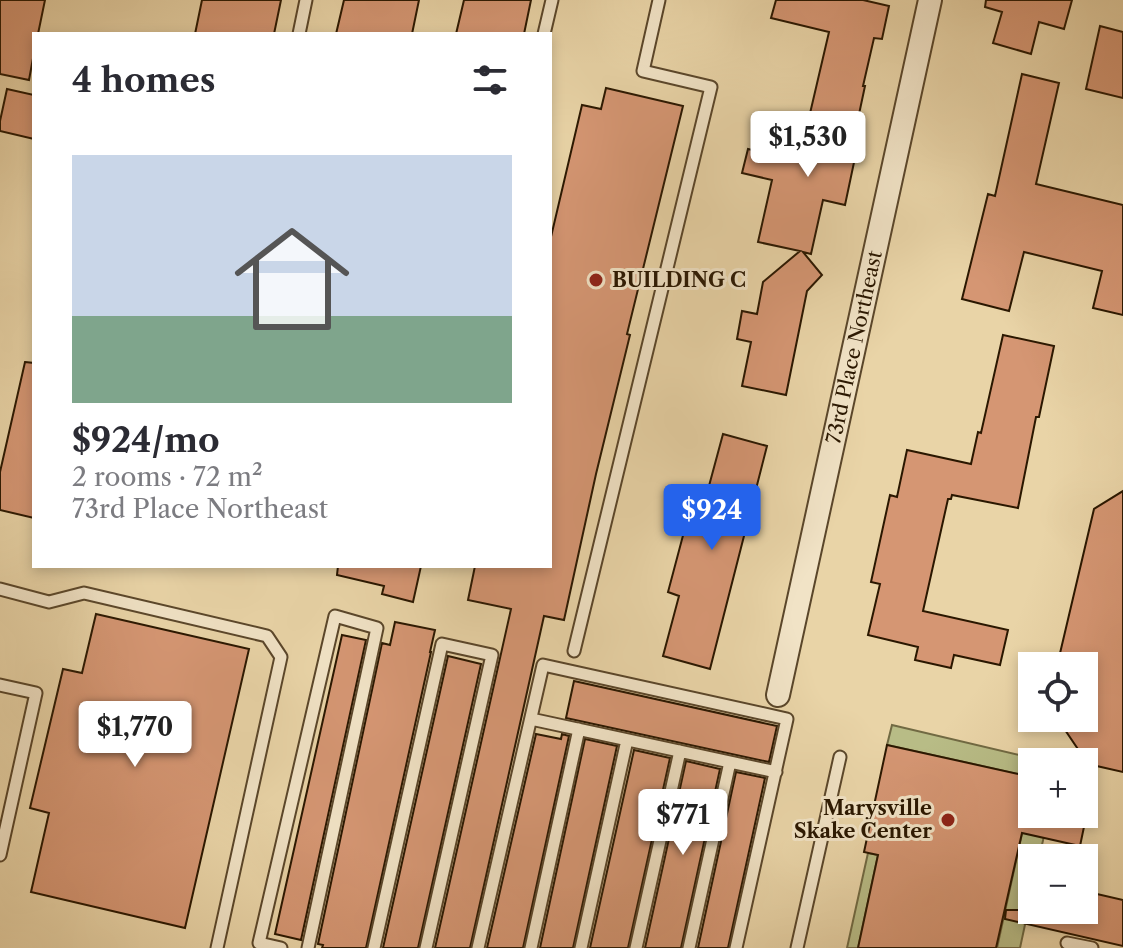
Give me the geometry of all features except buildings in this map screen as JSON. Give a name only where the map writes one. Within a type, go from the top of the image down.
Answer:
[{"type":"street","name":"73rd Place Northeast","points":[[778,695],[930,0]]},
{"type":"lane","points":[[299,32],[306,0]]},
{"type":"lane","points":[[544,32],[552,0]]},
{"type":"lane","points":[[574,651],[711,87],[643,71],[659,0]]},
{"type":"lane","points":[[0,589],[49,602],[84,593],[267,636],[281,657],[217,948]]},
{"type":"lane","points":[[281,948],[259,943],[335,616],[377,628],[308,948]]},
{"type":"lane","points":[[374,948],[442,644],[492,655],[426,948]]},
{"type":"lane","points":[[478,948],[543,665],[787,719],[736,948]]},
{"type":"lane","points":[[0,685],[36,693],[0,855]]},
{"type":"lane","points":[[531,719],[776,772]]},
{"type":"lane","points":[[531,948],[579,729]]},
{"type":"lane","points":[[581,948],[627,740]]},
{"type":"lane","points":[[636,948],[680,751]]},
{"type":"lane","points":[[797,948],[840,757]]},
{"type":"lane","points":[[689,948],[730,762]]},
{"type":"lane","points":[[1067,943],[1092,948]]},
{"type":"green space","points":[[892,725],[1018,755],[1018,774],[887,745]]},
{"type":"green space","points":[[1023,828],[1046,828],[1042,844],[1020,844]]},
{"type":"green space","points":[[1018,852],[1018,924],[1025,924],[1020,948],[997,948]]},
{"type":"green space","points":[[868,853],[878,855],[858,948],[847,948]]},
{"type":"place","name":"BUILDING C","points":[[596,280]]},
{"type":"place","name":"Marysville Skake Center","points":[[948,820]]}]
